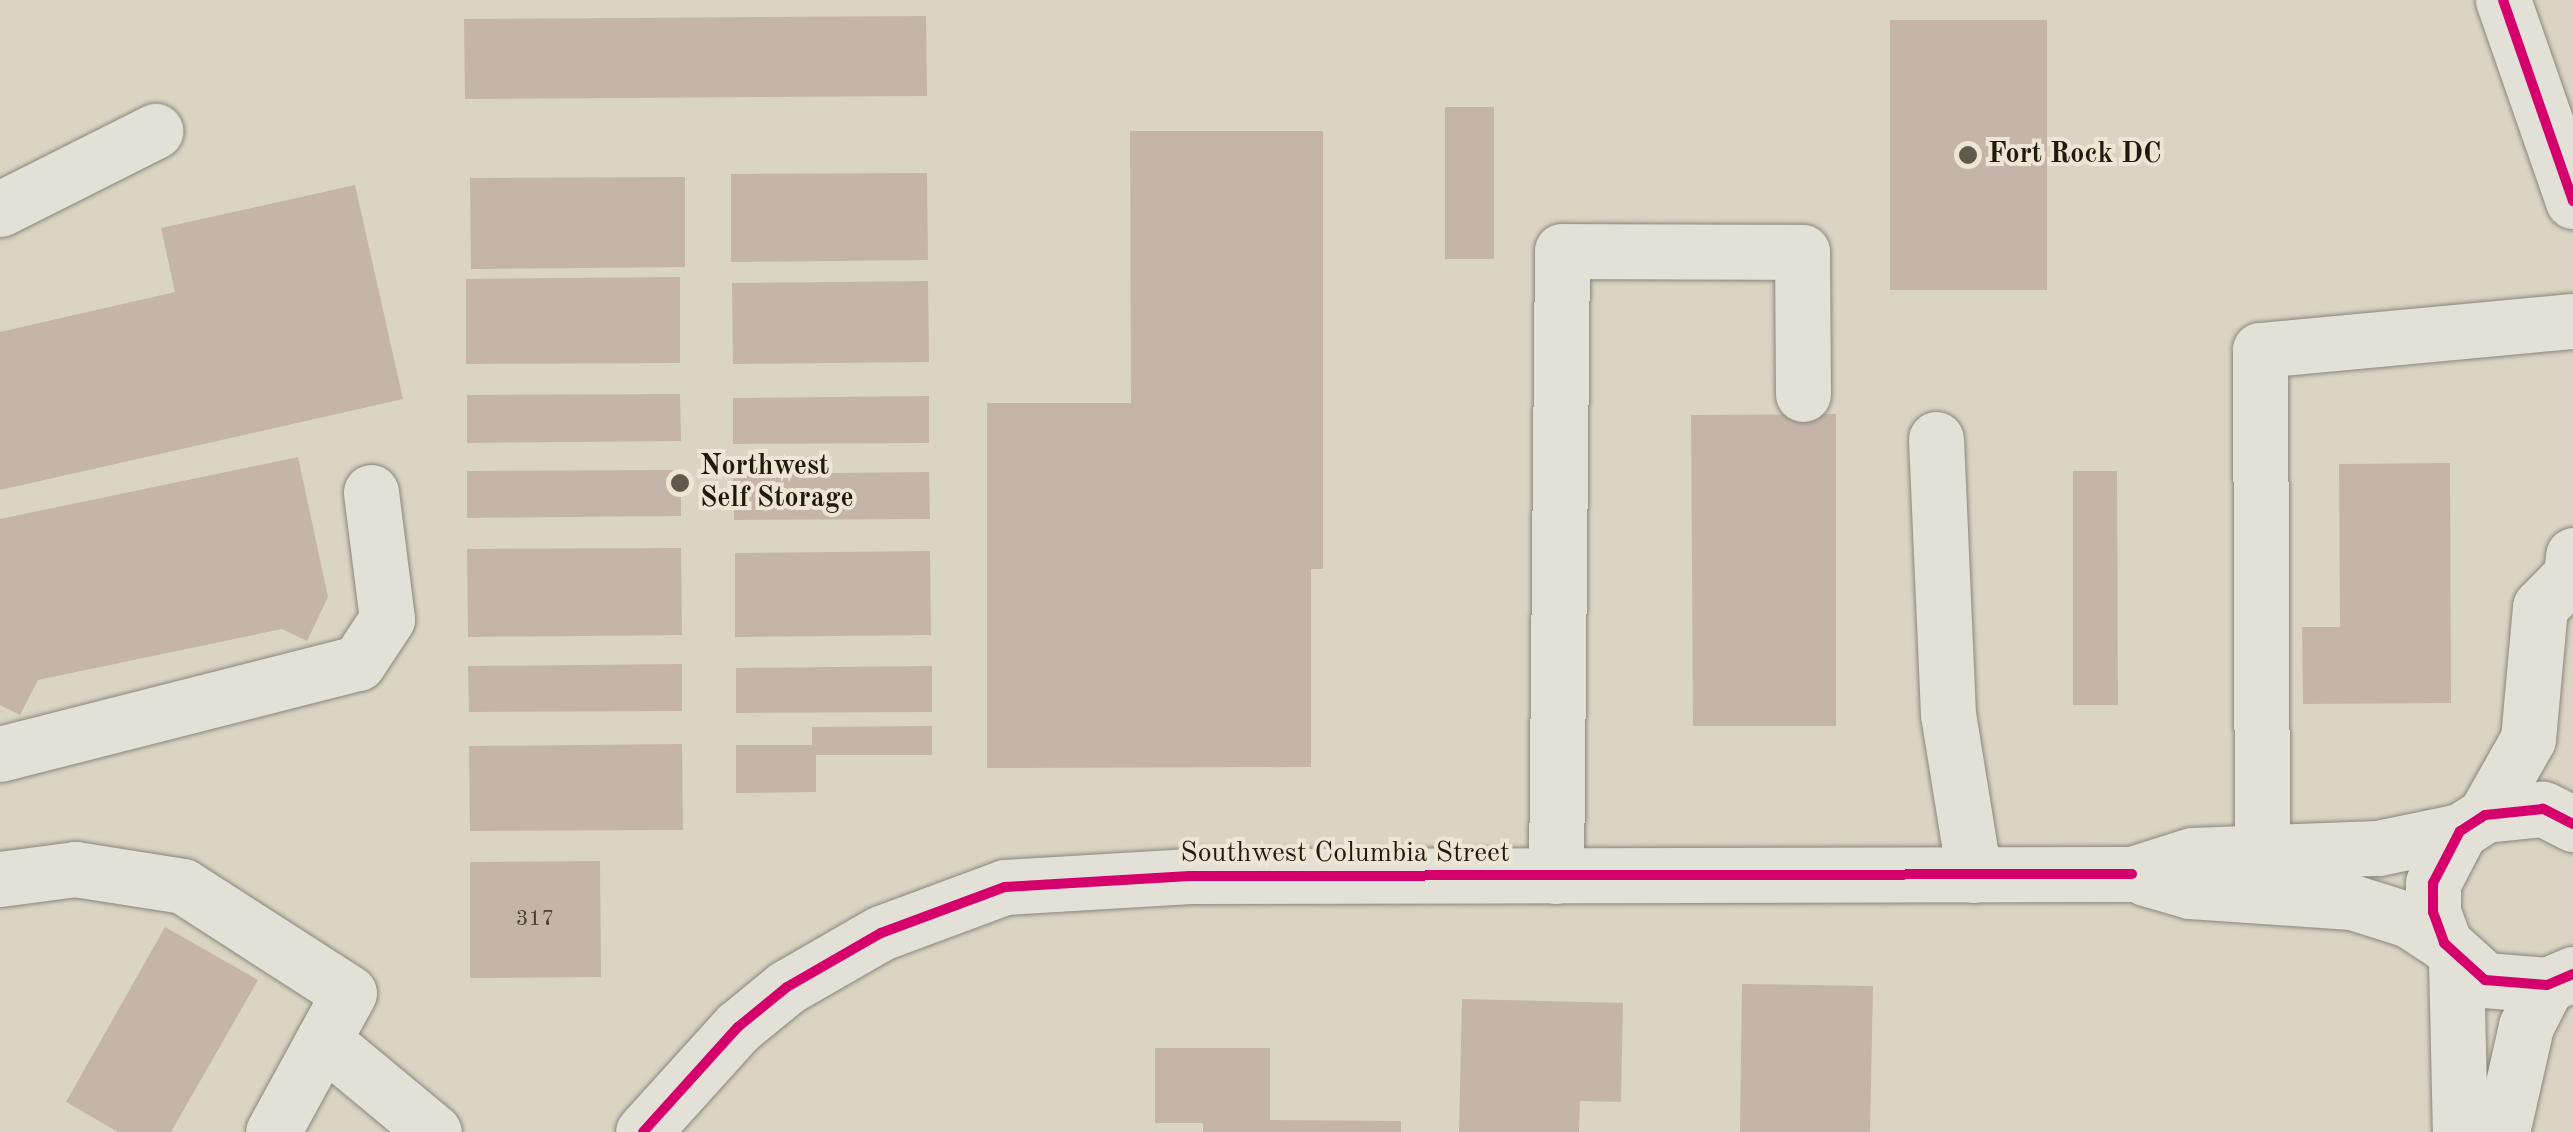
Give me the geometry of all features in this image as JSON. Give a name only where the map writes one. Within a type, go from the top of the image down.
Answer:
[{"type":"street","points":[[2503,0],[2573,201]]},
{"type":"street","points":[[0,208],[155,131]]},
{"type":"street","points":[[1556,876],[1562,252],[1802,252],[1803,394]]},
{"type":"street","points":[[2262,852],[2260,350],[2573,321]]},
{"type":"street","points":[[1936,439],[1948,714],[1974,874]]},
{"type":"street","points":[[0,754],[358,663],[388,619],[371,492]]},
{"type":"street","points":[[2460,1132],[2450,951],[2433,912],[2433,883],[2442,854],[2472,823],[2528,739],[2540,606],[2572,570]]},
{"type":"street","name":"Southwest Columbia Street","points":[[2132,874],[2192,855],[2378,848],[2542,809],[2573,824]]},
{"type":"street","points":[[0,879],[75,869],[183,886],[348,993],[273,1132]]},
{"type":"street","name":"Southwest Columbia Street","points":[[644,1132],[738,1026],[787,987],[880,933],[1005,887],[1190,876],[2132,874],[2190,891],[2352,902],[2409,920],[2485,980],[2560,980]]},
{"type":"street","points":[[2502,1132],[2526,1026],[2560,980]]},
{"type":"street","points":[[323,1040],[434,1132]]},
{"type":"building","points":[[926,16],[927,96],[465,99],[464,19]]},
{"type":"building","name":"Fort Rock DC","points":[[1890,20],[2047,20],[2047,290],[1890,290]]},
{"type":"building","points":[[1445,107],[1494,107],[1494,259],[1445,259]]},
{"type":"building","points":[[1130,131],[1323,131],[1323,569],[1311,569],[1311,767],[987,768],[987,403],[1131,403]]},
{"type":"building","points":[[927,173],[928,260],[731,262],[731,174]]},
{"type":"building","points":[[685,177],[685,267],[471,269],[470,178]]},
{"type":"building","points":[[355,185],[403,399],[0,490],[0,332],[175,292],[161,228]]},
{"type":"building","points":[[680,277],[680,363],[466,364],[466,279]]},
{"type":"building","points":[[928,281],[929,362],[733,364],[732,283]]},
{"type":"building","points":[[680,394],[681,441],[467,443],[467,395]]},
{"type":"building","points":[[929,396],[929,443],[733,444],[733,398]]},
{"type":"building","points":[[1836,414],[1836,726],[1693,726],[1691,415]]},
{"type":"building","points":[[298,457],[328,597],[307,641],[282,629],[38,680],[20,715],[0,705],[0,519]]},
{"type":"building","points":[[2450,463],[2451,703],[2303,704],[2302,627],[2340,627],[2339,464]]},
{"type":"building","points":[[681,470],[681,516],[467,518],[467,471]]},
{"type":"building","points":[[2073,471],[2117,471],[2118,705],[2073,705]]},
{"type":"building","points":[[929,472],[930,519],[734,520],[733,474]]},
{"type":"building","points":[[681,548],[682,635],[468,637],[467,549]]},
{"type":"building","points":[[930,551],[931,635],[735,637],[735,553]]},
{"type":"building","points":[[682,664],[682,711],[469,712],[468,666]]},
{"type":"building","points":[[932,666],[932,712],[736,713],[736,668]]},
{"type":"building","points":[[932,726],[932,755],[816,755],[816,792],[736,793],[736,745],[812,745],[812,727]]},
{"type":"building","points":[[682,744],[683,830],[470,831],[469,746]]},
{"type":"building","points":[[600,861],[601,977],[470,978],[470,862]]},
{"type":"building","points":[[165,927],[258,980],[171,1132],[118,1132],[66,1102]]},
{"type":"building","points":[[1742,984],[1873,986],[1870,1132],[1740,1132]]},
{"type":"building","points":[[1462,999],[1623,1003],[1621,1102],[1580,1101],[1579,1132],[1459,1132]]},
{"type":"building","points":[[1155,1048],[1270,1048],[1270,1120],[1401,1121],[1401,1132],[1203,1132],[1203,1123],[1155,1123]]},
{"type":"cycle path","points":[[2503,0],[2573,201]]},
{"type":"cycle path","points":[[2573,824],[2543,809],[2485,815],[2460,831],[2433,883],[2433,912],[2444,943],[2485,980],[2547,985],[2573,974]]},
{"type":"cycle path","points":[[643,1132],[738,1027],[787,987],[881,933],[1005,887],[1190,876],[2132,874]]},
{"type":"place","name":"Fort Rock DC","points":[[1968,155]]},
{"type":"place","name":"Northwest Self Storage","points":[[680,483]]}]
